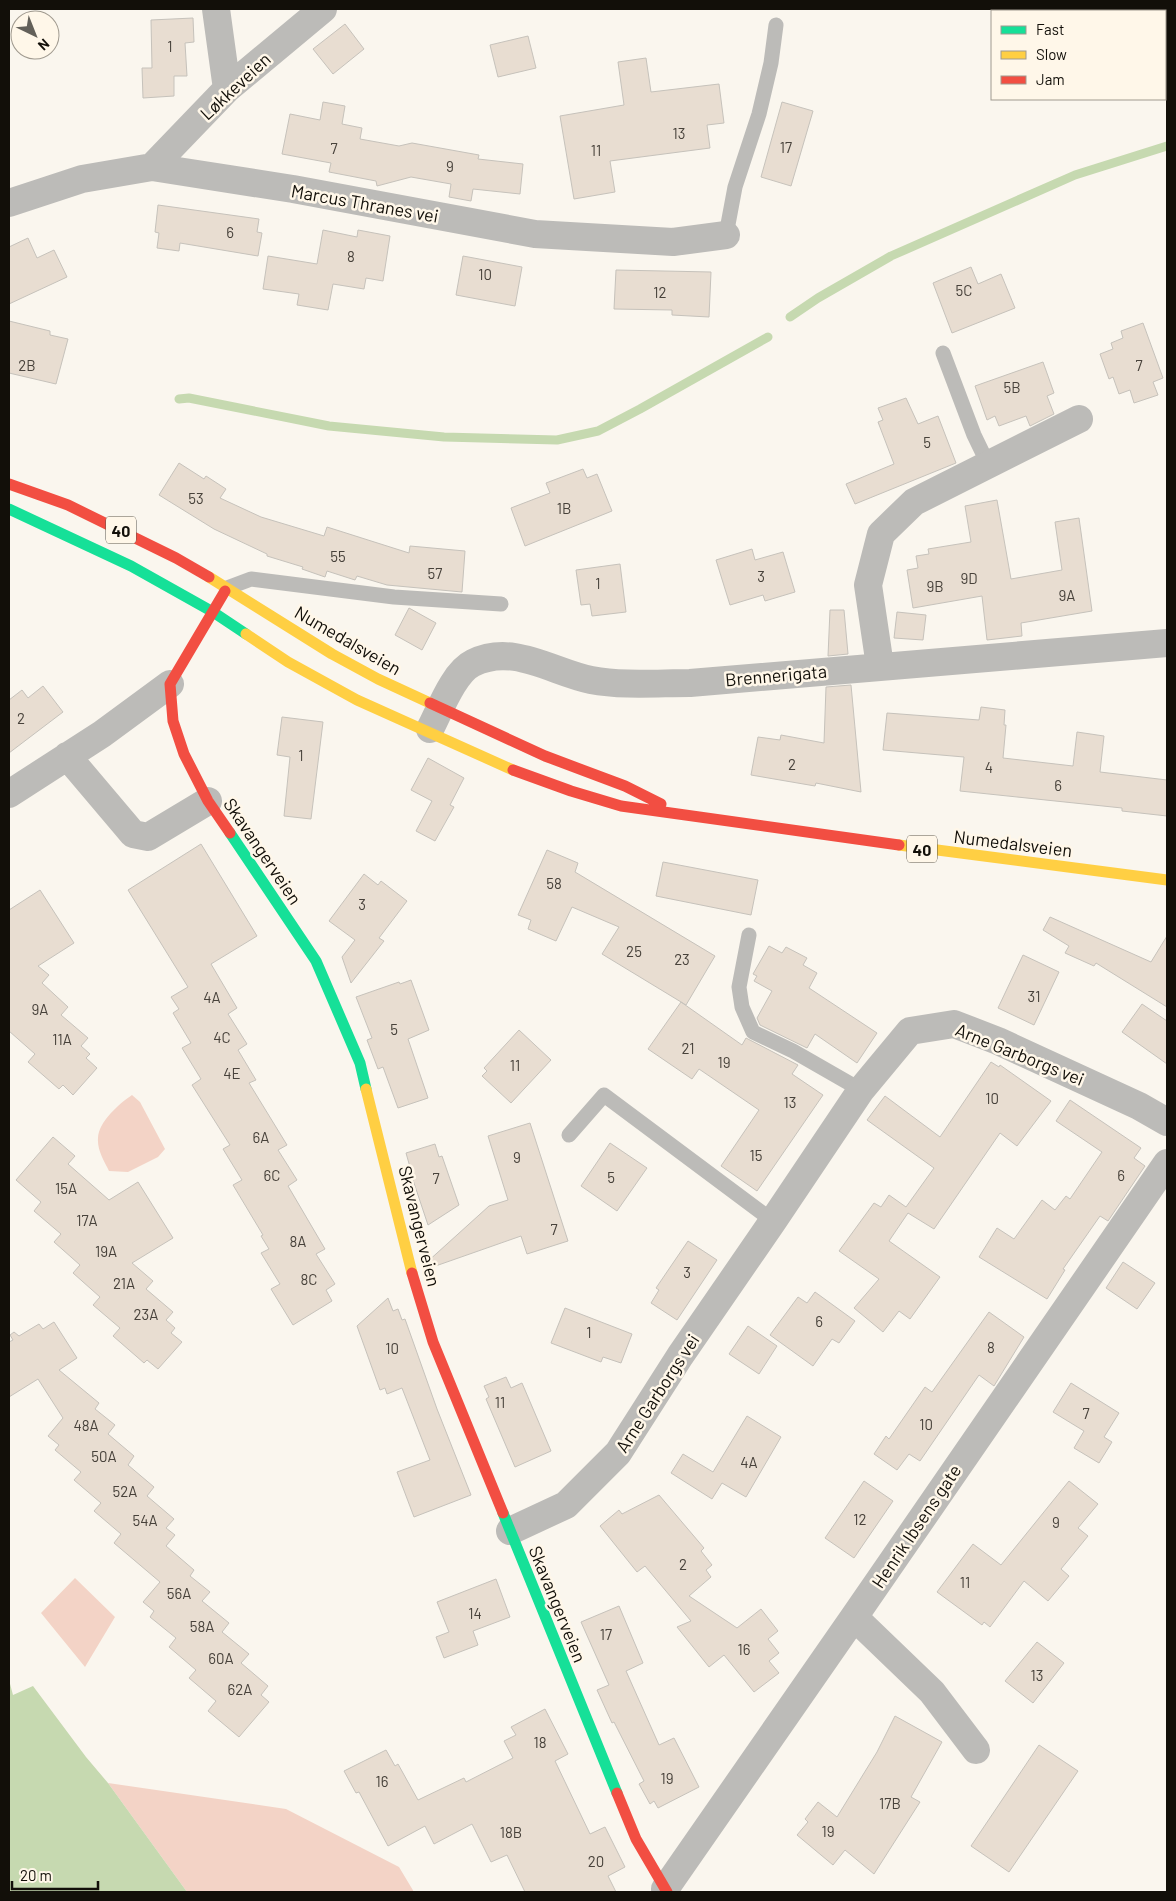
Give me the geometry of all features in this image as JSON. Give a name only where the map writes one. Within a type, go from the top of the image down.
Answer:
[{"type":"main road","name":"Numedalsveien","points":[[9,484],[68,505],[134,536],[227,588],[332,654],[440,709],[545,756],[625,786],[678,813]]},
{"type":"main road","name":"Numedalsveien","points":[[9,509],[131,566],[213,612],[288,662],[322,682],[497,764],[571,792],[621,806],[678,813],[827,837],[1167,880]]},
{"type":"main road","points":[[170,684],[227,588]]},
{"type":"main road","name":"Skavangerveien","points":[[170,684],[173,720],[184,754],[208,801],[316,961],[360,1063],[412,1272],[433,1342],[636,1839],[666,1891]]},
{"type":"street","points":[[216,9],[227,89]]},
{"type":"street","name":"Løkkeveien","points":[[152,168],[227,89],[323,9]]},
{"type":"street","name":"Marcus Thranes vei","points":[[9,203],[82,179],[152,168],[293,189],[535,234],[673,242],[726,235]]},
{"type":"street","points":[[880,666],[868,585],[881,534],[914,502],[1080,419]]},
{"type":"street","name":"Brennerigata","points":[[428,733],[458,676],[472,663],[492,656],[508,656],[542,663],[591,680],[634,684],[690,683],[1167,643]]},
{"type":"street","points":[[9,794],[102,734],[170,684]]},
{"type":"street","points":[[67,756],[133,834],[148,837],[208,801]]},
{"type":"street","name":"Arne Garborgs vei","points":[[510,1531],[566,1505],[618,1453],[680,1356],[773,1222],[861,1090],[910,1032],[954,1024],[998,1041],[1139,1106],[1167,1122]]},
{"type":"street","name":"Henrik Ibsens gate","points":[[666,1891],[1006,1394],[1167,1163]]},
{"type":"street","points":[[854,1617],[932,1692],[976,1750]]},
{"type":"lane","points":[[726,235],[735,187],[759,114],[771,64],[776,25]]},
{"type":"lane","points":[[942,353],[974,435],[988,464]]},
{"type":"lane","points":[[227,588],[251,579],[394,597],[501,604]]},
{"type":"lane","points":[[749,935],[739,988],[742,1007],[753,1032],[793,1051],[861,1090]]},
{"type":"lane","points":[[569,1135],[604,1095],[773,1222]]},
{"type":"shaded area","points":[[132,1095],[140,1102],[165,1149],[158,1157],[128,1172],[109,1171],[101,1155],[98,1138],[99,1132],[110,1114]]},
{"type":"shaded area","points":[[75,1578],[115,1617],[85,1667],[41,1613]]},
{"type":"shaded area","points":[[9,1680],[13,1695],[33,1686],[86,1757],[108,1783],[187,1892],[9,1892]]},
{"type":"shaded area","points":[[108,1783],[286,1809],[399,1867],[414,1892],[187,1892]]},
{"type":"building","points":[[193,18],[194,42],[185,43],[187,76],[174,76],[174,96],[143,98],[142,68],[152,68],[151,20]]},
{"type":"building","points":[[345,24],[364,49],[333,74],[313,49]]},
{"type":"building","points":[[528,36],[536,68],[498,77],[490,45]]},
{"type":"building","points":[[646,58],[651,92],[719,84],[724,123],[707,125],[710,148],[610,161],[615,192],[574,199],[560,116],[624,105],[618,62]]},
{"type":"building","points":[[323,102],[345,106],[342,124],[362,128],[360,139],[399,146],[412,143],[479,155],[478,159],[523,164],[520,194],[473,189],[471,201],[449,197],[451,184],[411,177],[377,186],[376,181],[329,172],[331,163],[282,154],[290,114],[320,120]]},
{"type":"building","points":[[782,102],[813,111],[791,186],[761,177]]},
{"type":"building","points":[[158,205],[259,219],[257,232],[262,233],[258,256],[180,243],[179,251],[157,248],[159,233],[155,232]]},
{"type":"building","points":[[323,230],[357,237],[358,230],[390,236],[383,281],[366,278],[364,289],[333,284],[328,310],[297,305],[299,294],[263,289],[268,256],[317,264]]},
{"type":"building","points":[[28,238],[37,258],[54,250],[67,277],[9,304],[9,247]]},
{"type":"building","points":[[463,256],[522,267],[515,306],[456,295]]},
{"type":"building","points":[[971,267],[978,284],[1001,274],[1015,308],[952,333],[933,283]]},
{"type":"building","points":[[616,270],[711,272],[709,317],[672,315],[672,310],[614,309]]},
{"type":"building","points":[[9,321],[50,331],[50,335],[68,339],[56,384],[9,373]]},
{"type":"building","points":[[1143,323],[1163,378],[1153,382],[1158,395],[1134,403],[1130,390],[1119,394],[1113,377],[1109,379],[1100,354],[1113,349],[1111,343],[1123,338],[1121,331]]},
{"type":"building","points":[[1043,362],[1054,393],[1047,396],[1054,414],[1030,426],[1026,416],[999,426],[995,416],[987,420],[975,386]]},
{"type":"building","points":[[906,398],[918,424],[938,416],[956,463],[855,504],[846,484],[894,464],[878,422],[883,420],[878,408]]},
{"type":"building","points":[[179,463],[204,479],[206,476],[226,489],[220,498],[261,517],[324,536],[327,527],[409,553],[410,546],[465,551],[462,592],[387,585],[357,576],[355,580],[327,571],[325,577],[302,569],[303,567],[267,556],[267,554],[214,529],[159,495]]},
{"type":"building","points":[[583,469],[587,478],[597,474],[612,511],[525,546],[511,508],[550,493],[546,483]]},
{"type":"building","points":[[997,500],[1011,579],[1062,570],[1055,522],[1079,518],[1092,611],[1021,623],[1022,636],[987,640],[982,596],[913,608],[907,570],[918,568],[916,556],[929,554],[928,549],[971,542],[965,506]]},
{"type":"building","points":[[752,549],[755,560],[783,552],[795,592],[765,601],[763,595],[730,605],[716,560]]},
{"type":"building","points":[[620,564],[626,612],[592,616],[590,604],[581,605],[576,570]]},
{"type":"building","points":[[409,608],[436,623],[422,650],[395,635]]},
{"type":"building","points":[[830,610],[844,610],[848,654],[828,656]]},
{"type":"building","points":[[897,612],[926,615],[923,640],[894,638]]},
{"type":"building","points":[[851,685],[861,792],[816,783],[815,786],[751,775],[758,737],[780,740],[781,735],[824,743],[826,687]]},
{"type":"building","points":[[43,686],[63,712],[9,753],[9,700],[22,690],[28,698]]},
{"type":"building","points":[[981,707],[1005,710],[1004,725],[1006,725],[1003,758],[1073,766],[1077,732],[1104,736],[1100,772],[1167,780],[1167,816],[1122,811],[1122,808],[960,791],[964,757],[883,750],[887,713],[979,720]]},
{"type":"building","points":[[282,717],[323,722],[311,819],[284,816],[290,757],[277,755]]},
{"type":"building","points":[[428,758],[464,778],[450,805],[454,807],[435,841],[416,831],[432,801],[411,790]]},
{"type":"building","points":[[201,844],[257,936],[211,964],[237,1008],[228,1014],[247,1044],[238,1050],[256,1080],[249,1083],[287,1145],[278,1150],[297,1180],[288,1186],[325,1249],[316,1254],[335,1284],[326,1290],[332,1301],[293,1325],[271,1289],[280,1284],[261,1253],[269,1249],[261,1236],[263,1235],[233,1185],[242,1180],[223,1149],[230,1145],[192,1085],[201,1079],[182,1048],[191,1043],[173,1013],[179,1009],[171,997],[188,987],[128,890]]},
{"type":"building","points":[[547,850],[578,863],[575,872],[715,956],[686,1005],[602,954],[619,927],[572,907],[556,941],[528,929],[531,920],[518,915]]},
{"type":"building","points":[[663,862],[758,880],[751,915],[656,896]]},
{"type":"building","points":[[364,874],[378,885],[381,881],[407,901],[379,938],[384,941],[351,983],[342,957],[355,940],[329,921]]},
{"type":"building","points":[[40,890],[74,943],[38,966],[49,975],[42,983],[68,1007],[61,1015],[88,1038],[81,1046],[90,1054],[86,1058],[97,1068],[73,1095],[63,1085],[59,1089],[28,1062],[35,1054],[9,1031],[9,910]]},
{"type":"building","points":[[1050,917],[1151,962],[1167,936],[1167,1007],[1096,963],[1094,966],[1065,953],[1069,946],[1043,930]]},
{"type":"building","points":[[769,946],[782,953],[786,947],[807,958],[803,965],[817,973],[809,988],[877,1033],[857,1063],[815,1034],[807,1048],[760,1025],[757,1018],[772,991],[754,981],[757,976],[753,974]]},
{"type":"building","points":[[1023,955],[1059,972],[1034,1025],[998,1008]]},
{"type":"building","points":[[411,980],[429,1030],[408,1039],[428,1098],[398,1108],[383,1067],[378,1069],[367,1040],[372,1038],[356,997],[399,982],[400,984]]},
{"type":"building","points":[[681,1002],[742,1045],[746,1038],[798,1065],[792,1074],[823,1095],[757,1191],[721,1166],[759,1110],[699,1069],[692,1079],[648,1049]]},
{"type":"building","points":[[1142,1004],[1167,1021],[1167,1064],[1122,1032]]},
{"type":"building","points":[[519,1030],[551,1060],[511,1103],[482,1076],[487,1071],[484,1068]]},
{"type":"building","points":[[991,1062],[999,1067],[1000,1065],[1051,1101],[1017,1146],[1000,1133],[934,1229],[908,1213],[889,1241],[940,1277],[910,1319],[899,1311],[883,1332],[854,1308],[879,1279],[839,1251],[874,1203],[881,1207],[889,1195],[906,1207],[934,1168],[867,1120],[885,1096],[940,1137]]},
{"type":"building","points":[[1070,1100],[1141,1148],[1134,1158],[1145,1166],[1108,1221],[1100,1216],[1063,1269],[1065,1270],[1047,1299],[979,1257],[997,1228],[1014,1239],[1042,1200],[1055,1210],[1066,1196],[1070,1199],[1102,1152],[1056,1121]]},
{"type":"building","points":[[530,1123],[568,1241],[527,1254],[521,1236],[427,1269],[426,1263],[489,1206],[508,1200],[488,1136]]},
{"type":"building","points":[[53,1137],[75,1156],[68,1164],[109,1200],[138,1182],[173,1238],[132,1263],[153,1281],[146,1289],[173,1312],[166,1320],[175,1328],[171,1333],[182,1342],[158,1369],[147,1360],[144,1363],[113,1336],[120,1328],[93,1305],[100,1297],[73,1273],[80,1265],[54,1242],[61,1234],[34,1211],[41,1202],[16,1180]]},
{"type":"building","points":[[610,1143],[647,1168],[617,1211],[581,1186]]},
{"type":"building","points":[[435,1144],[439,1157],[442,1156],[459,1205],[428,1225],[409,1168],[406,1153]]},
{"type":"building","points":[[688,1241],[717,1260],[677,1320],[651,1303],[659,1290],[656,1288]]},
{"type":"building","points":[[1123,1262],[1155,1283],[1137,1309],[1106,1288]]},
{"type":"building","points":[[815,1292],[855,1321],[839,1343],[832,1339],[813,1366],[770,1335],[798,1297],[807,1303]]},
{"type":"building","points":[[388,1298],[393,1311],[398,1309],[402,1320],[405,1319],[437,1409],[471,1495],[414,1517],[397,1472],[430,1460],[402,1388],[387,1394],[385,1388],[380,1390],[357,1326]]},
{"type":"building","points":[[565,1308],[632,1334],[621,1363],[603,1357],[601,1362],[551,1343]]},
{"type":"building","points":[[989,1312],[1024,1337],[994,1386],[979,1375],[920,1461],[909,1454],[897,1470],[874,1454],[886,1436],[889,1439],[925,1387],[932,1392]]},
{"type":"building","points":[[54,1322],[77,1358],[59,1370],[99,1403],[95,1409],[115,1425],[108,1434],[134,1456],[128,1465],[154,1487],[147,1496],[174,1519],[166,1528],[175,1535],[166,1546],[194,1570],[190,1576],[210,1592],[202,1601],[229,1623],[222,1632],[249,1654],[241,1663],[268,1686],[261,1695],[269,1702],[239,1737],[208,1711],[216,1701],[189,1678],[196,1670],[169,1647],[176,1638],[150,1617],[154,1611],[143,1602],[160,1582],[114,1543],[121,1534],[94,1511],[101,1503],[74,1480],[81,1472],[55,1450],[59,1445],[48,1436],[63,1418],[38,1379],[9,1397],[9,1342],[13,1340],[10,1335],[14,1332],[19,1336],[39,1324],[43,1329]]},
{"type":"building","points":[[748,1326],[777,1346],[759,1374],[729,1354]]},
{"type":"building","points":[[506,1377],[511,1388],[522,1383],[551,1451],[515,1467],[486,1399],[489,1397],[484,1386]]},
{"type":"building","points":[[1071,1383],[1119,1413],[1104,1437],[1112,1442],[1099,1463],[1074,1448],[1084,1431],[1053,1412]]},
{"type":"building","points":[[747,1416],[781,1437],[746,1497],[722,1483],[712,1499],[671,1473],[683,1454],[713,1472]]},
{"type":"building","points":[[864,1481],[893,1501],[854,1558],[825,1538]]},
{"type":"building","points":[[1069,1481],[1098,1504],[1078,1528],[1088,1536],[1061,1569],[1069,1576],[1048,1601],[1024,1581],[990,1627],[984,1622],[982,1625],[937,1592],[973,1544],[1001,1565]]},
{"type":"building","points":[[659,1495],[704,1548],[701,1551],[712,1565],[706,1570],[711,1577],[689,1596],[737,1628],[761,1609],[778,1631],[768,1639],[779,1653],[769,1661],[779,1673],[754,1692],[724,1655],[709,1667],[677,1627],[691,1621],[645,1566],[637,1572],[600,1526],[619,1510],[622,1514]]},
{"type":"building","points":[[496,1579],[510,1617],[473,1631],[478,1645],[444,1658],[436,1637],[449,1632],[437,1602]]},
{"type":"building","points":[[619,1606],[643,1663],[626,1671],[659,1745],[674,1738],[699,1787],[658,1808],[654,1801],[650,1804],[639,1784],[644,1781],[614,1722],[612,1723],[597,1690],[609,1685],[581,1622]]},
{"type":"building","points":[[1037,1642],[1064,1663],[1033,1703],[1005,1681]]},
{"type":"building","points":[[545,1709],[568,1754],[555,1761],[590,1834],[605,1827],[625,1867],[608,1876],[616,1892],[525,1892],[507,1855],[491,1862],[472,1824],[434,1844],[425,1826],[388,1846],[359,1792],[356,1793],[344,1771],[386,1750],[395,1766],[398,1764],[418,1800],[464,1778],[466,1782],[513,1758],[504,1741],[516,1735],[511,1727]]},
{"type":"building","points":[[895,1716],[942,1742],[911,1797],[920,1802],[874,1874],[845,1850],[833,1865],[797,1835],[808,1822],[805,1819],[818,1802],[837,1817],[877,1752]]},
{"type":"building","points":[[1039,1745],[1078,1771],[1009,1872],[971,1846]]},
{"type":"waterway","points":[[790,317],[818,298],[891,256],[1075,175],[1167,146]]},
{"type":"waterway","points":[[179,399],[189,398],[329,426],[444,437],[557,440],[598,431],[768,337]]},
{"type":"traffic: fast","points":[[9,509],[131,566],[213,612],[246,634]]},
{"type":"traffic: fast","points":[[230,833],[316,961],[360,1063],[366,1089]]},
{"type":"traffic: fast","points":[[503,1513],[617,1793]]},
{"type":"traffic: slow","points":[[209,577],[332,654],[378,679],[430,703]]},
{"type":"traffic: slow","points":[[246,634],[288,662],[357,700],[513,770]]},
{"type":"traffic: slow","points":[[899,845],[1167,880]]},
{"type":"traffic: slow","points":[[366,1089],[412,1273]]},
{"type":"traffic: jam","points":[[9,484],[68,505],[176,558],[209,577]]},
{"type":"traffic: jam","points":[[225,591],[170,684],[173,721],[184,754],[208,801],[230,833]]},
{"type":"traffic: jam","points":[[430,703],[545,756],[625,786],[661,804]]},
{"type":"traffic: jam","points":[[513,770],[571,791],[621,806],[899,845]]},
{"type":"traffic: jam","points":[[412,1273],[433,1342],[503,1513]]},
{"type":"traffic: jam","points":[[617,1793],[636,1839],[667,1892]]}]
